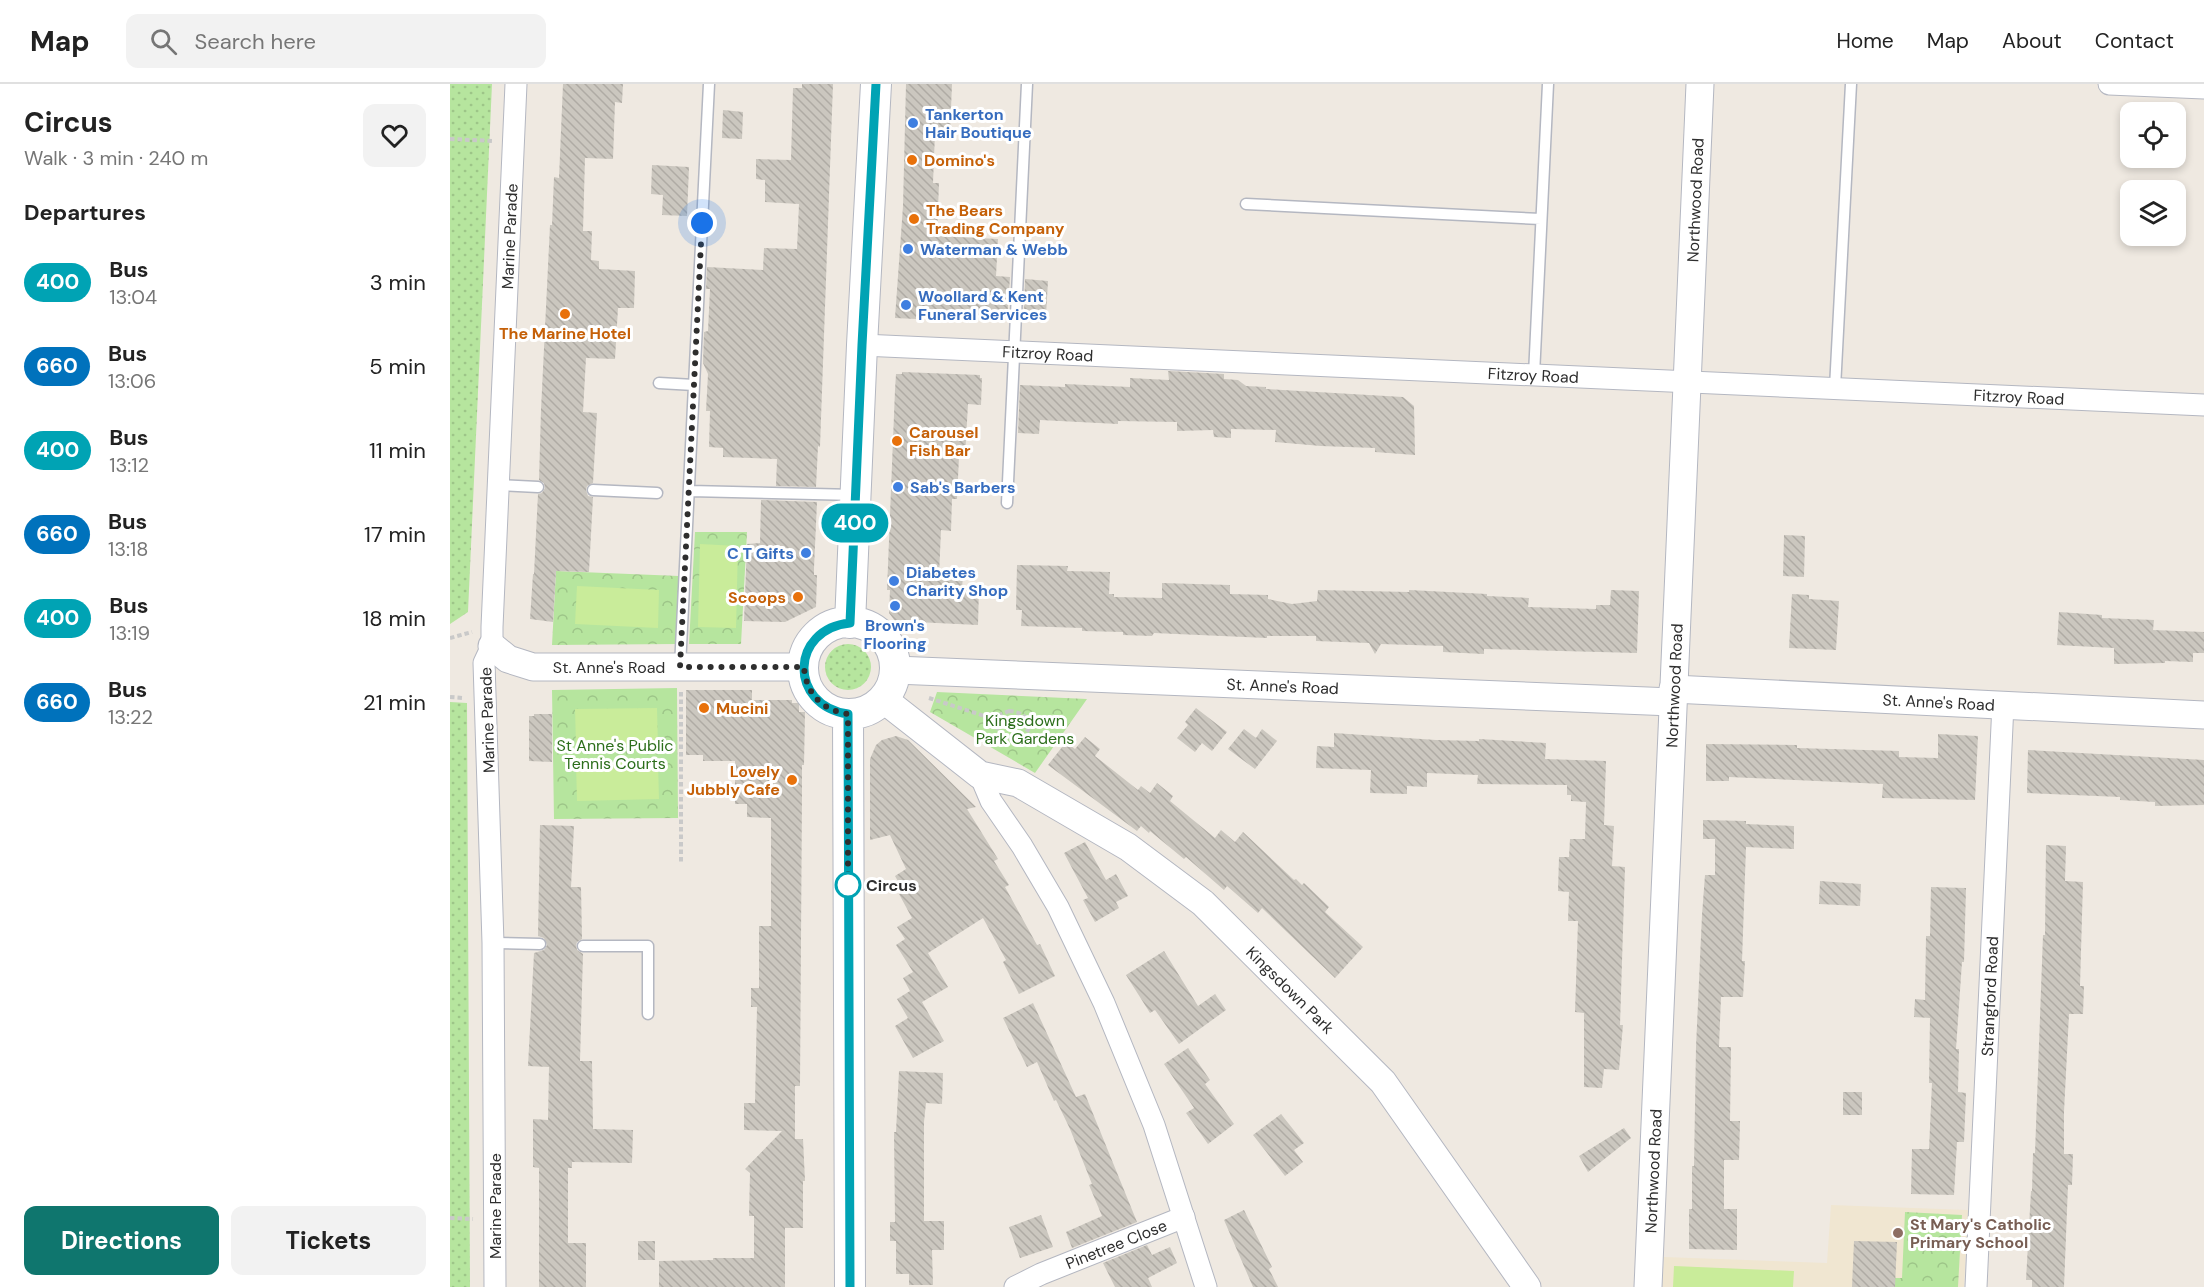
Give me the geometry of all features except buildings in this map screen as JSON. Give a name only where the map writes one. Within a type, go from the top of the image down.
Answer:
[{"type":"main road","points":[[850,623],[876,84]]},
{"type":"main road","points":[[850,623],[872,628],[882,636],[894,657],[890,685],[867,710],[848,714],[820,703],[807,687],[804,667],[806,655],[817,636],[836,624],[850,623]]},
{"type":"main road","points":[[848,714],[850,1287]]},
{"type":"street","name":"Marine Parade","points":[[495,1287],[493,943],[484,663],[492,646],[516,84]]},
{"type":"street","name":"Northwood Road","points":[[1648,1287],[1672,696],[1701,84]]},
{"type":"street","points":[[2109,84],[2204,88]]},
{"type":"street","name":"Fitzroy Road","points":[[862,345],[2204,405]]},
{"type":"street","name":"St. Anne's Road","points":[[492,646],[508,659],[533,667],[804,667]]},
{"type":"street","name":"St. Anne's Road","points":[[890,685],[1672,696],[2003,704],[2204,715]]},
{"type":"street","name":"Kingsdown Park","points":[[890,685],[980,775],[992,801],[1058,907],[1104,1003],[1154,1125],[1206,1287]]},
{"type":"street","name":"Strangford Road","points":[[1976,1287],[2003,704]]},
{"type":"street","name":"Kingsdown Park","points":[[980,775],[1018,783],[1128,847],[1203,903],[1383,1082],[1527,1287]]},
{"type":"street","name":"Pinetree Close","points":[[1015,1287],[1041,1274],[1184,1217]]},
{"type":"lane","points":[[680,667],[709,84]]},
{"type":"lane","points":[[1007,502],[1027,84]]},
{"type":"lane","points":[[1534,375],[1548,84]]},
{"type":"lane","points":[[1835,388],[1851,84]]},
{"type":"lane","points":[[1246,204],[1541,219]]},
{"type":"lane","points":[[659,383],[694,384]]},
{"type":"lane","points":[[498,484],[538,487]]},
{"type":"lane","points":[[593,490],[657,494]]},
{"type":"lane","points":[[690,491],[856,495]]},
{"type":"lane","points":[[493,943],[540,944]]},
{"type":"lane","points":[[583,946],[648,946],[648,1014]]},
{"type":"path","points":[[450,140],[513,141]]},
{"type":"path","points":[[680,667],[681,863]]},
{"type":"path","points":[[890,685],[997,720]]},
{"type":"path","points":[[1016,711],[1025,717],[1030,727],[1024,736],[1009,737],[1000,732],[996,726],[997,720],[1004,712],[1016,711]]},
{"type":"shaded area","name":"St Mary's Catholic Primary School","points":[[1831,1205],[1968,1210],[1964,1287],[1662,1287],[1664,1257],[1827,1263]]},
{"type":"green space","points":[[450,84],[492,84],[468,612],[450,624]]},
{"type":"green space","points":[[695,532],[747,532],[741,644],[689,644]]},
{"type":"green space","points":[[700,544],[738,546],[736,628],[698,627]]},
{"type":"green space","points":[[556,571],[679,576],[676,644],[552,645]]},
{"type":"green space","points":[[577,586],[659,590],[658,628],[575,624]]},
{"type":"green space","points":[[848,644],[864,651],[871,667],[864,683],[848,690],[832,683],[825,667],[832,651]]},
{"type":"green space","name":"St Anne's Public Tennis Courts","points":[[677,688],[678,818],[554,819],[552,690]]},
{"type":"green space","name":"Kingsdown Park Gardens","points":[[937,692],[1087,699],[1035,773],[930,712]]},
{"type":"green space","points":[[450,702],[467,703],[470,1287],[450,1287]]},
{"type":"green space","points":[[657,708],[658,745],[576,746],[575,709]]},
{"type":"green space","points":[[658,762],[659,799],[577,801],[576,763]]},
{"type":"green space","points":[[1905,1212],[1962,1215],[1958,1287],[1894,1287],[1894,1278],[1902,1278]]},
{"type":"green space","points":[[1674,1266],[1794,1271],[1793,1287],[1673,1287]]},
{"type":"bus line","name":"400","points":[[850,1287],[848,714],[828,709],[820,703],[807,687],[804,667],[810,645],[817,636],[836,624],[850,623],[876,84]]},
{"type":"place","name":"Tankerton Hair Boutique","points":[[913,123]]},
{"type":"place","name":"Domino's","points":[[912,160]]},
{"type":"place","name":"The Bears Trading Company","points":[[914,219]]},
{"type":"place","name":"Waterman & Webb","points":[[908,249]]},
{"type":"place","name":"Woollard & Kent Funeral Services","points":[[906,305]]},
{"type":"place","name":"The Marine Hotel","points":[[565,314]]},
{"type":"place","name":"Carousel Fish Bar","points":[[897,441]]},
{"type":"place","name":"Sab's Barbers","points":[[898,487]]},
{"type":"place","name":"C T Gifts","points":[[806,553]]},
{"type":"place","name":"Diabetes Charity Shop","points":[[894,581]]},
{"type":"place","name":"Scoops","points":[[798,597]]},
{"type":"place","name":"Brown's Flooring","points":[[895,606]]},
{"type":"place","name":"Mucini","points":[[704,708]]},
{"type":"place","name":"Lovely Jubbly Cafe","points":[[792,780]]},
{"type":"place","name":"Circus","points":[[848,885]]},
{"type":"place","name":"St Mary's Catholic Primary School","points":[[1898,1233]]},
{"type":"route","points":[[702,223],[680,667],[804,667],[807,687],[820,703],[828,709],[848,714],[848,885]]}]
